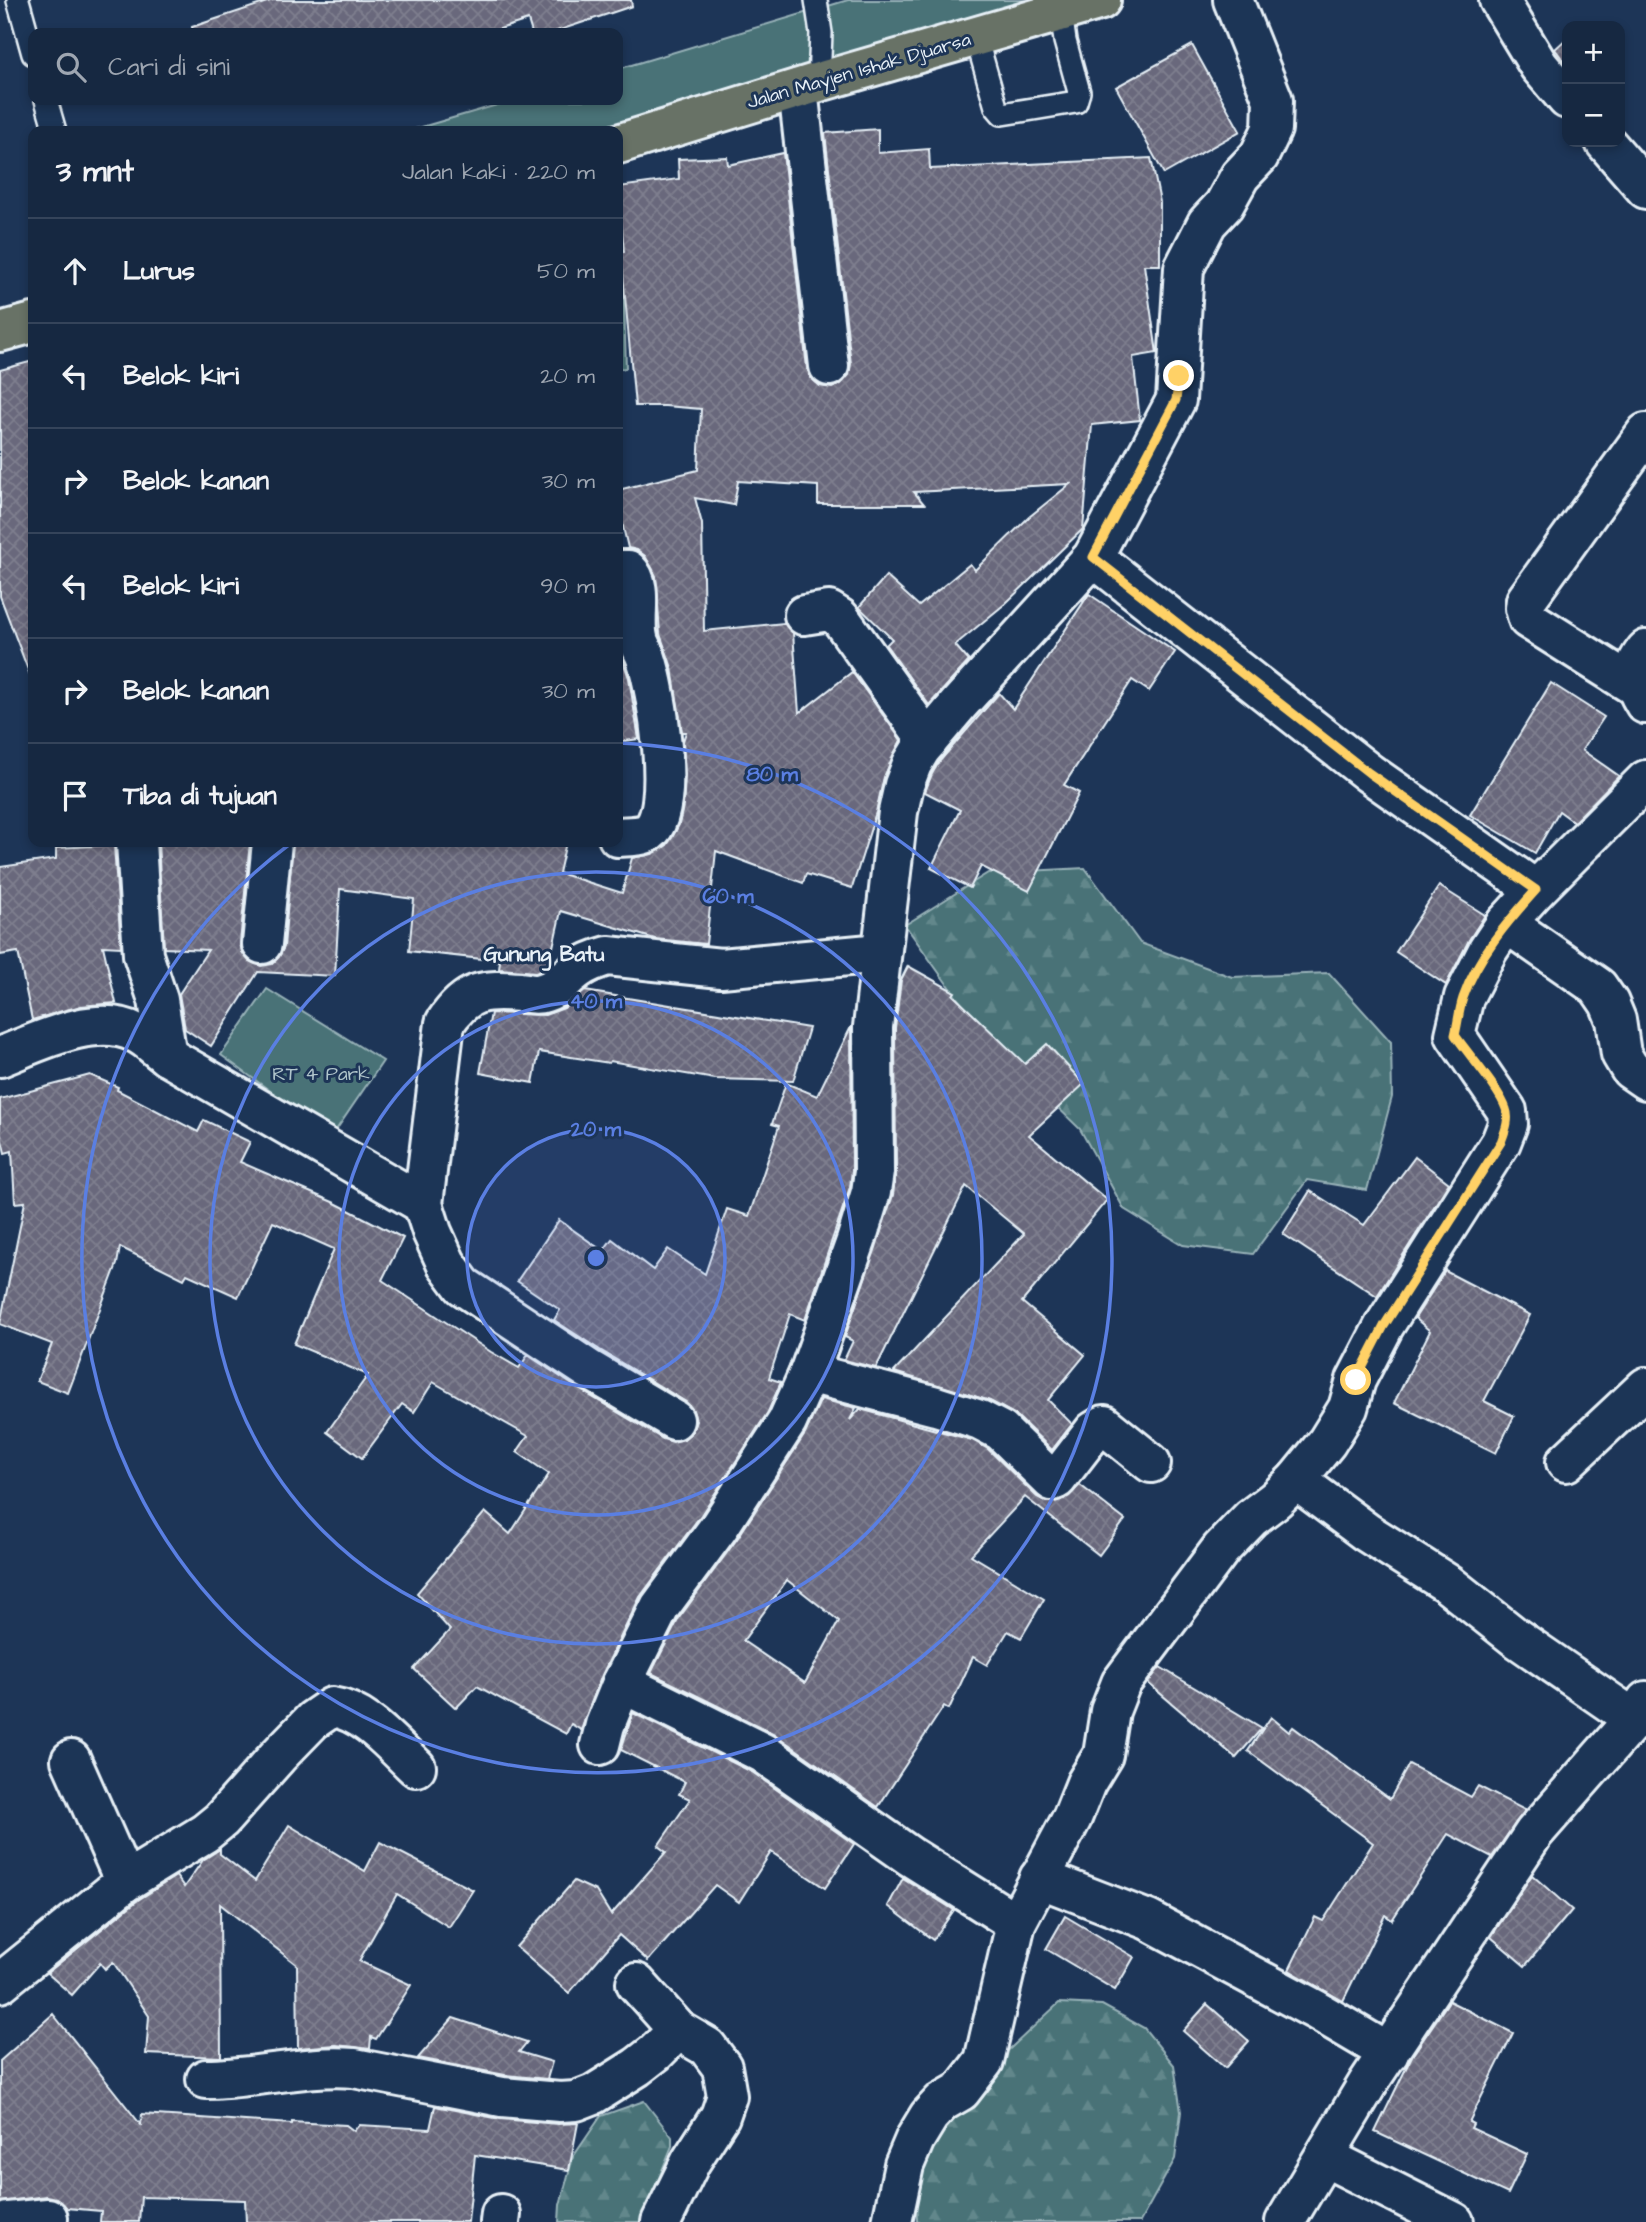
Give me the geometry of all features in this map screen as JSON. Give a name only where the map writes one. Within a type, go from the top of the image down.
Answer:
[{"type":"main road","name":"Jalan Mayjen Ishak Djuarsa","points":[[623,142],[1101,0]]},
{"type":"main road","points":[[0,332],[28,324]]},
{"type":"street","points":[[600,1745],[622,1683],[660,1607],[719,1527],[751,1475],[777,1440],[809,1373],[871,1192],[874,1172],[873,1027],[898,813],[912,764],[959,704],[1093,557],[1176,400],[1184,268],[1207,223],[1224,205],[1240,176],[1258,156],[1272,129],[1273,100],[1233,0]]},
{"type":"street","points":[[1499,0],[1539,66],[1562,93]]},
{"type":"street","points":[[809,85],[829,366]]},
{"type":"street","points":[[1609,147],[1646,189]]},
{"type":"street","points":[[1642,680],[1528,619],[1525,608],[1526,600],[1646,433]]},
{"type":"street","points":[[1093,557],[1369,773],[1536,890]]},
{"type":"street","points":[[623,570],[628,570],[635,578],[638,638],[646,657],[662,733],[663,799],[654,826],[648,833],[623,836]]},
{"type":"street","points":[[804,615],[828,611],[840,618],[928,741]]},
{"type":"street","points":[[892,2222],[904,2165],[929,2116],[942,2102],[961,2091],[984,2061],[1016,1923],[1072,1818],[1086,1783],[1103,1755],[1110,1711],[1121,1683],[1221,1549],[1251,1518],[1276,1500],[1296,1480],[1327,1442],[1348,1408],[1356,1380],[1384,1326],[1501,1142],[1508,1124],[1507,1111],[1455,1035],[1464,997],[1488,950],[1506,923],[1536,890],[1646,779]]},
{"type":"street","points":[[136,847],[143,955],[158,1000],[167,1056]]},
{"type":"street","points":[[262,944],[272,847]]},
{"type":"street","points":[[1506,923],[1598,987],[1616,1020],[1621,1054],[1630,1069],[1646,1080]]},
{"type":"street","points":[[674,1420],[588,1369],[463,1286],[446,1263],[423,1204],[445,1023],[455,1008],[471,995],[491,990],[541,994],[562,983],[593,960],[608,956],[721,968],[881,953]]},
{"type":"street","points":[[0,1057],[72,1030],[122,1027],[137,1033],[167,1056],[423,1204]]},
{"type":"street","points":[[809,1373],[980,1420],[1001,1431],[1052,1481],[1057,1479],[1094,1431],[1104,1425],[1151,1463]]},
{"type":"street","points":[[1566,1462],[1646,1387]]},
{"type":"street","points":[[1286,2222],[1367,2083],[1534,1833],[1640,1710],[1515,1637],[1448,1584],[1366,1532],[1296,1480]]},
{"type":"street","points":[[622,1683],[763,1753],[911,1857],[1016,1923]]},
{"type":"street","points":[[0,1983],[125,1882],[205,1833],[313,1720],[332,1707],[342,1709],[377,1730],[416,1767]]},
{"type":"street","points":[[71,1760],[125,1882]]},
{"type":"street","points":[[1039,1878],[1148,1920],[1389,2053]]},
{"type":"street","points":[[636,1983],[678,2029],[707,2047],[722,2067],[727,2096],[720,2116],[691,2161],[661,2222]]},
{"type":"street","points":[[206,2079],[228,2079],[329,2066],[354,2068],[502,2097],[576,2101],[594,2094],[637,2067],[678,2029]]},
{"type":"street","points":[[1325,2157],[1454,2222]]},
{"type":"street","points":[[8,2222],[48,2218]]},
{"type":"lane","points":[[18,0],[28,36]]},
{"type":"lane","points":[[809,85],[821,33],[816,0]]},
{"type":"lane","points":[[976,37],[996,107],[1002,114],[1076,102],[1079,92],[1061,12]]},
{"type":"lane","points":[[47,105],[54,126]]},
{"type":"green space","points":[[848,0],[1101,0],[623,130],[623,126],[425,126],[497,105],[623,105],[623,68]]},
{"type":"green space","points":[[623,270],[626,368],[623,368]]},
{"type":"green space","points":[[1085,868],[1140,943],[1232,977],[1329,973],[1391,1042],[1392,1097],[1367,1190],[1307,1180],[1253,1254],[1183,1245],[1124,1209],[1080,1129],[1015,1066],[957,998],[905,925],[988,873]]},
{"type":"green space","name":"RT 4 Park","points":[[267,989],[383,1061],[332,1136],[221,1055]]},
{"type":"green space","points":[[1059,2003],[1102,2005],[1144,2028],[1174,2065],[1181,2112],[1175,2159],[1140,2222],[917,2222],[915,2171],[967,2094],[1000,2058]]},
{"type":"green space","points":[[644,2101],[672,2137],[672,2146],[641,2222],[559,2222],[560,2205],[573,2157],[601,2116]]},
{"type":"building","points":[[273,0],[631,0],[632,6],[566,28],[530,28],[528,20],[503,28],[192,27]]},
{"type":"building","points":[[1562,43],[1562,58],[1555,49]]},
{"type":"building","points":[[1192,45],[1240,131],[1164,174],[1116,87]]},
{"type":"building","points":[[878,129],[878,153],[929,149],[930,169],[1151,158],[1160,202],[1160,265],[1144,265],[1157,353],[1133,357],[1140,420],[1092,425],[1083,529],[1006,603],[955,645],[969,661],[929,705],[886,645],[892,639],[859,607],[886,576],[919,606],[970,564],[975,570],[1029,517],[1070,484],[914,492],[924,504],[818,504],[818,486],[738,481],[734,505],[695,498],[702,524],[704,631],[784,623],[793,633],[799,713],[852,672],[901,740],[884,777],[852,888],[806,874],[803,883],[716,851],[706,944],[655,939],[561,911],[549,965],[536,972],[499,969],[500,961],[409,951],[414,899],[340,889],[335,976],[258,972],[211,1046],[185,1029],[179,994],[208,950],[164,948],[158,847],[250,847],[240,943],[242,952],[249,961],[261,966],[272,964],[284,947],[293,847],[565,847],[559,873],[622,893],[632,858],[652,854],[667,845],[679,825],[683,805],[683,741],[686,732],[682,732],[672,668],[660,634],[656,576],[645,556],[628,548],[623,527],[623,489],[698,470],[701,409],[635,406],[623,274],[623,186],[679,179],[678,159],[727,157],[728,165],[783,153],[807,368],[811,378],[820,386],[832,388],[841,384],[849,375],[851,364],[825,133]]},
{"type":"building","points":[[28,362],[28,670],[0,596],[0,370]]},
{"type":"building","points":[[1089,594],[1175,652],[1149,691],[1132,680],[1064,785],[1079,793],[1029,891],[981,866],[970,888],[931,868],[960,810],[925,792],[932,774],[939,762],[999,693],[1013,709]]},
{"type":"building","points":[[623,661],[629,678],[639,739],[623,741]]},
{"type":"building","points":[[1551,683],[1604,717],[1582,750],[1619,776],[1574,822],[1559,811],[1535,853],[1470,815]]},
{"type":"building","points":[[114,847],[121,947],[103,946],[116,1003],[81,1006],[32,1020],[18,952],[0,955],[0,867],[56,859],[56,848]]},
{"type":"building","points":[[1439,886],[1485,915],[1446,985],[1396,952]]},
{"type":"building","points":[[908,966],[955,992],[953,995],[1025,1064],[1047,1044],[1084,1084],[1029,1135],[1107,1200],[1022,1302],[1085,1355],[1048,1400],[1072,1424],[1052,1450],[1016,1415],[990,1401],[894,1372],[1024,1234],[966,1186],[876,1368],[844,1360],[853,1341],[845,1337],[893,1195],[896,1172],[895,1028],[901,980]]},
{"type":"building","points":[[585,991],[809,1028],[793,1081],[715,1079],[539,1052],[533,1083],[480,1073],[491,1013],[545,1015],[564,1008]]},
{"type":"building","points":[[851,1027],[850,1187],[805,1320],[790,1314],[769,1378],[781,1382],[768,1412],[701,1515],[640,1597],[602,1675],[581,1730],[571,1724],[566,1734],[477,1686],[456,1708],[414,1669],[450,1630],[417,1593],[485,1512],[510,1534],[549,1474],[517,1452],[528,1436],[433,1382],[414,1412],[402,1404],[362,1458],[327,1432],[368,1375],[294,1344],[334,1249],[273,1222],[238,1297],[187,1274],[184,1279],[120,1247],[117,1264],[68,1393],[37,1381],[52,1344],[0,1324],[25,1202],[15,1203],[12,1151],[5,1153],[0,1132],[0,1099],[90,1075],[118,1087],[117,1090],[198,1132],[204,1120],[250,1142],[240,1162],[335,1203],[403,1238],[382,1280],[491,1352],[519,1368],[528,1355],[577,1388],[663,1439],[673,1442],[684,1439],[692,1432],[696,1421],[693,1410],[686,1402],[554,1320],[560,1310],[517,1281],[559,1220],[603,1251],[612,1239],[653,1270],[668,1249],[705,1274],[727,1209],[749,1216],[779,1126],[772,1124],[786,1083],[817,1096]]},
{"type":"building","points":[[1415,1157],[1449,1183],[1377,1296],[1283,1234],[1310,1191],[1364,1225]]},
{"type":"building","points":[[1445,1271],[1530,1315],[1484,1401],[1514,1416],[1496,1453],[1394,1403],[1430,1331],[1415,1318]]},
{"type":"building","points":[[821,1399],[856,1408],[850,1420],[860,1409],[972,1440],[988,1449],[1037,1497],[1047,1502],[1065,1499],[1080,1485],[1125,1520],[1099,1555],[1025,1497],[971,1555],[1044,1599],[1021,1638],[1008,1631],[987,1665],[973,1657],[949,1709],[944,1706],[878,1807],[773,1733],[651,1673],[679,1618],[737,1539],[805,1434]],"holes":[[[787,1580],[839,1621],[805,1683],[743,1641]]]},
{"type":"building","points":[[1160,1667],[1262,1728],[1236,1758],[1148,1683]]},
{"type":"building","points":[[633,1713],[752,1772],[854,1844],[825,1888],[771,1852],[739,1902],[715,1885],[648,1961],[619,1935],[569,1993],[516,1947],[574,1881],[596,1891],[611,1915],[666,1852],[658,1846],[690,1799],[679,1794],[685,1782],[621,1750]]},
{"type":"building","points":[[1271,1717],[1289,1732],[1293,1727],[1390,1799],[1409,1764],[1471,1797],[1478,1786],[1525,1810],[1492,1857],[1448,1834],[1392,1920],[1385,1915],[1343,2001],[1289,1970],[1315,1917],[1323,1921],[1373,1843],[1248,1751]]},
{"type":"building","points":[[289,1825],[365,1871],[380,1842],[473,1890],[449,1927],[397,1894],[359,1961],[411,1985],[376,2039],[371,2037],[370,2049],[336,2045],[298,2048],[297,1965],[220,1904],[221,2057],[146,2054],[149,2016],[113,1962],[105,1969],[100,1963],[72,1995],[47,1973],[138,1900],[176,1876],[184,1887],[203,1860],[220,1849],[220,1854],[255,1881]]},
{"type":"building","points":[[1532,1875],[1572,1910],[1525,1966],[1491,1937]]},
{"type":"building","points":[[903,1878],[954,1910],[933,1940],[888,1906]]},
{"type":"building","points":[[1065,1916],[1134,1957],[1115,1990],[1046,1949]]},
{"type":"building","points":[[1449,2001],[1513,2033],[1469,2122],[1473,2124],[1471,2128],[1527,2154],[1508,2194],[1375,2132],[1412,2056]]},
{"type":"building","points":[[1207,2004],[1249,2041],[1225,2068],[1183,2031]]},
{"type":"building","points":[[53,2014],[141,2125],[142,2114],[346,2125],[354,2131],[359,2125],[430,2129],[435,2106],[500,2119],[578,2123],[569,2170],[475,2155],[468,2222],[246,2222],[245,2200],[141,2197],[139,2222],[100,2222],[101,2211],[67,2208],[56,2198],[46,2196],[0,2202],[0,2061]]},
{"type":"building","points":[[453,2018],[527,2042],[519,2052],[552,2062],[547,2079],[505,2075],[418,2058]]},
{"type":"district","name":"Gunung Batu","points":[[544,954]]},
{"type":"route","points":[[1179,376],[1176,400],[1093,557],[1369,773],[1536,890],[1506,923],[1488,950],[1464,997],[1455,1035],[1499,1097],[1507,1111],[1508,1124],[1501,1142],[1384,1326],[1356,1380]]}]
